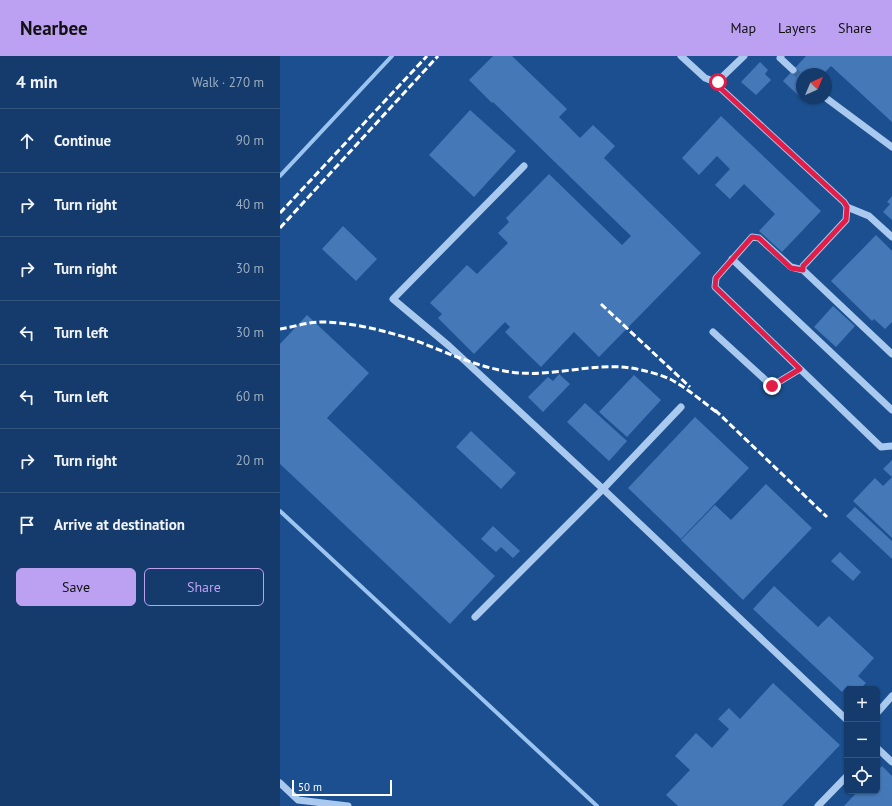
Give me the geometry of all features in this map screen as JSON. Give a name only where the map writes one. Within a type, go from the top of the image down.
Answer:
[{"type":"lane","points":[[681,56],[705,78],[718,82]]},
{"type":"lane","points":[[718,82],[744,56]]},
{"type":"lane","points":[[781,56],[780,58],[793,70]]},
{"type":"lane","points":[[718,82],[718,86],[844,202],[847,207],[846,220],[803,266],[803,270]]},
{"type":"lane","points":[[832,102],[892,147]]},
{"type":"lane","points":[[524,166],[394,299],[449,346],[603,489],[844,717]]},
{"type":"lane","points":[[847,207],[869,216],[892,238]]},
{"type":"lane","points":[[892,354],[803,270],[791,268],[759,238],[752,237],[716,278],[715,287],[881,447],[892,446]]},
{"type":"lane","points":[[732,259],[892,410]]},
{"type":"lane","points":[[713,332],[772,386],[800,369]]},
{"type":"lane","points":[[475,617],[603,489],[681,406]]},
{"type":"lane","points":[[880,710],[892,696]]},
{"type":"lane","points":[[880,751],[892,762]]},
{"type":"lane","points":[[818,806],[844,779]]},
{"type":"lane","points":[[280,783],[298,800],[348,806]]},
{"type":"building","points":[[493,56],[512,56],[567,109],[559,117],[580,138],[593,125],[615,146],[604,158],[701,253],[599,357],[574,332],[541,367],[505,332],[510,327],[505,322],[474,354],[438,318],[442,314],[430,303],[467,265],[477,274],[508,243],[498,233],[509,222],[506,218],[549,174],[622,245],[631,236],[469,80]]},
{"type":"building","points":[[806,56],[892,56],[892,122],[831,66],[829,68],[796,68],[796,93],[783,81]]},
{"type":"building","points":[[760,62],[768,70],[765,74],[771,80],[756,95],[741,82]]},
{"type":"building","points":[[470,110],[516,151],[474,197],[429,155]]},
{"type":"building","points":[[721,116],[821,211],[782,252],[759,231],[775,214],[744,184],[730,199],[715,185],[730,169],[717,156],[699,175],[682,158]]},
{"type":"building","points":[[892,196],[892,220],[883,212],[890,204],[887,202]]},
{"type":"building","points":[[343,226],[377,259],[356,281],[322,249]]},
{"type":"building","points":[[876,235],[892,251],[892,322],[885,329],[874,319],[872,321],[831,281]]},
{"type":"building","points":[[833,306],[855,326],[836,347],[814,327]]},
{"type":"building","points":[[307,315],[369,373],[327,418],[495,576],[450,624],[280,464],[280,344]]},
{"type":"building","points":[[559,374],[570,384],[543,412],[528,397],[548,377],[553,381]]},
{"type":"building","points":[[634,375],[661,400],[627,437],[599,412]]},
{"type":"building","points":[[585,403],[627,441],[609,461],[567,422]]},
{"type":"building","points":[[695,417],[749,468],[681,539],[628,488]]},
{"type":"building","points":[[471,431],[516,473],[501,489],[456,447]]},
{"type":"building","points":[[892,460],[892,477],[883,469]]},
{"type":"building","points":[[892,477],[892,538],[853,501],[875,478],[883,486]]},
{"type":"building","points":[[766,484],[812,528],[743,600],[681,540],[715,505],[731,520]]},
{"type":"building","points":[[855,507],[892,541],[892,559],[846,516]]},
{"type":"building","points":[[493,526],[520,551],[513,558],[501,547],[496,552],[481,539]]},
{"type":"building","points":[[840,552],[861,572],[853,581],[831,561]]},
{"type":"building","points":[[774,586],[818,627],[829,616],[874,658],[858,676],[866,683],[863,686],[844,686],[842,692],[753,609]]},
{"type":"building","points":[[773,683],[840,745],[782,806],[678,806],[666,795],[690,770],[675,756],[696,733],[712,748],[729,729],[718,719],[729,708],[740,719]]},
{"type":"building","points":[[882,766],[892,776],[892,806],[844,806],[855,794],[880,794],[880,768]]},
{"type":"waterway","points":[[280,176],[392,56]]},
{"type":"waterway","points":[[280,511],[597,806]]},
{"type":"tunnel","points":[[793,70],[796,73]]},
{"type":"railway","points":[[280,213],[427,56]]},
{"type":"railway","points":[[280,228],[438,56]]},
{"type":"railway","points":[[601,304],[690,387]]},
{"type":"railway","points":[[280,329],[317,322],[333,322],[356,325],[414,340],[479,365],[520,373],[551,372],[596,367],[626,367],[670,379],[689,391],[719,414]]},
{"type":"railway","points":[[715,410],[827,517]]},
{"type":"route","points":[[718,82],[718,86],[844,202],[847,207],[846,220],[803,266],[803,270],[791,268],[759,238],[752,237],[716,278],[715,287],[800,369],[772,386]]}]
